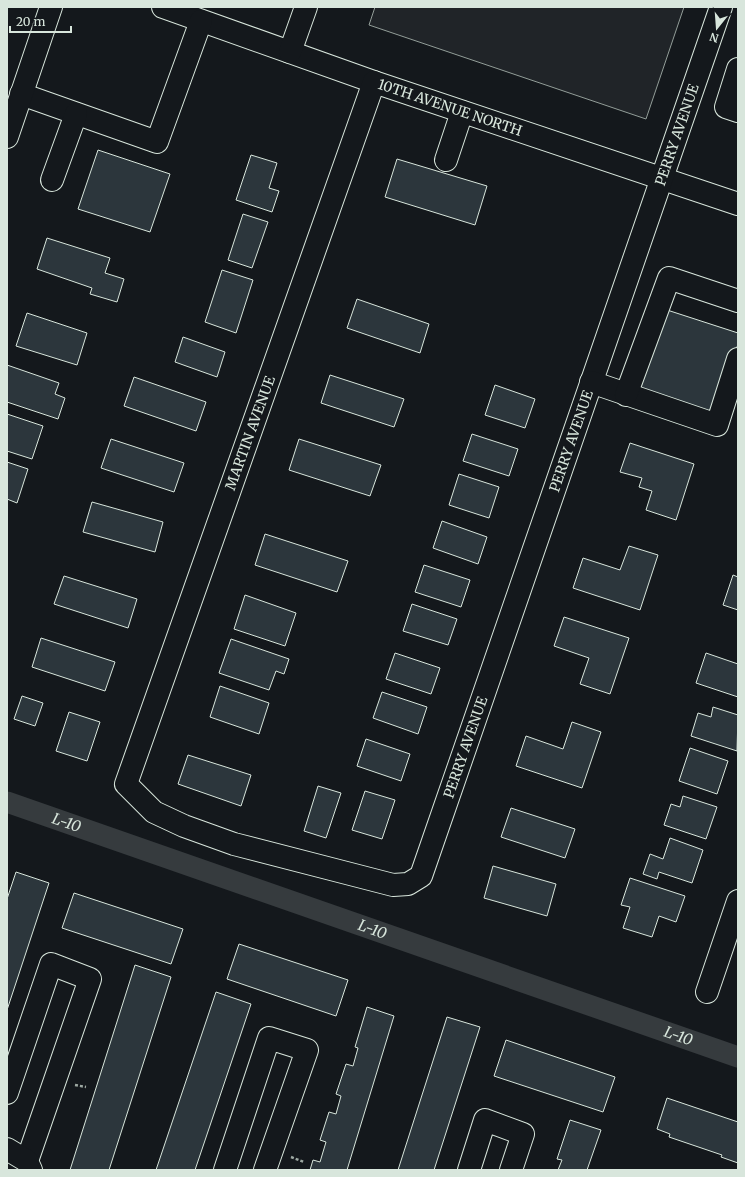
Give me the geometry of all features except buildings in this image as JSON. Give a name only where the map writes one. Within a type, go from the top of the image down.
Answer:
[{"type":"street","points":[[7,137],[51,7]]},
{"type":"street","name":"10TH AVENUE NORTH","points":[[163,7],[374,82],[738,204]]},
{"type":"street","points":[[290,52],[306,7]]},
{"type":"street","name":"PERRY AVENUE","points":[[421,876],[721,7]]},
{"type":"street","points":[[21,94],[156,142],[201,21]]},
{"type":"street","points":[[738,69],[726,107],[738,111]]},
{"type":"street","name":"MARTIN AVENUE","points":[[374,82],[126,784],[154,812],[184,826],[234,844],[393,885],[408,884],[421,876]]},
{"type":"street","points":[[446,160],[462,112]]},
{"type":"street","points":[[52,180],[76,114]]},
{"type":"street","points":[[626,394],[669,278],[738,301]]},
{"type":"street","points":[[591,382],[717,425],[738,359]]},
{"type":"street","points":[[707,992],[738,901]]},
{"type":"street","points":[[7,1092],[51,964],[90,979],[29,1166],[7,1149]]},
{"type":"street","points":[[225,1170],[269,1038],[307,1050],[265,1170]]},
{"type":"street","points":[[469,1170],[485,1120],[523,1134],[511,1170]]},
{"type":"path","points":[[73,1084],[86,1087]]},
{"type":"path","points":[[287,1155],[304,1162]]},
{"type":"shaded area","points":[[375,7],[684,7],[646,119],[369,25]]},
{"type":"waterway","name":"L-10","points":[[7,802],[738,1057]]}]
